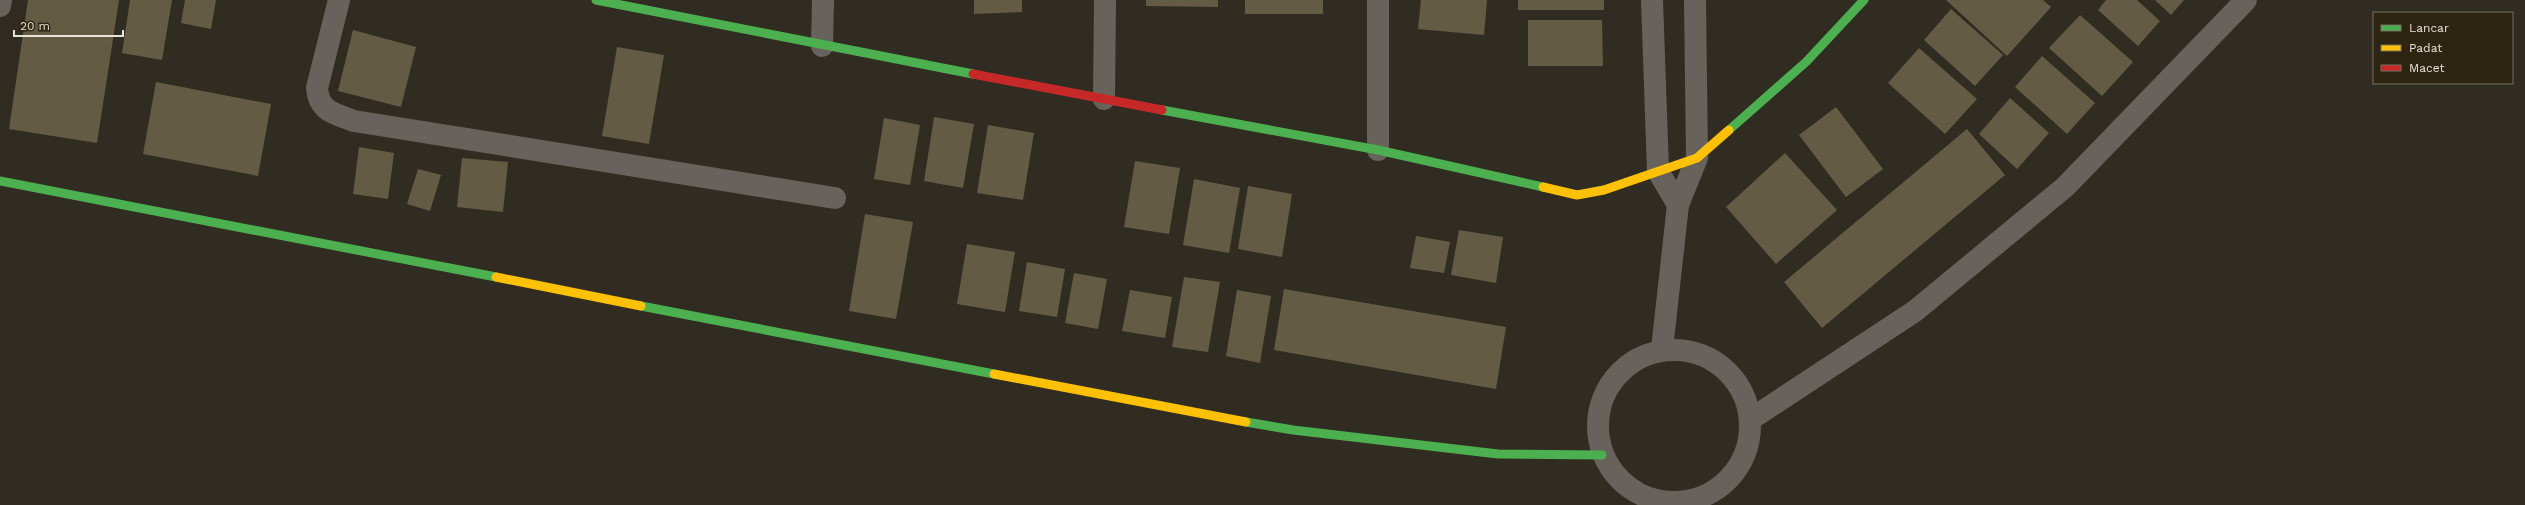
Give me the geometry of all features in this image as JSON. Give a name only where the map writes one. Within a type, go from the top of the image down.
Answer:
[{"type":"street","points":[[0,6],[1,0]]},
{"type":"street","points":[[339,0],[317,88],[318,100],[326,110],[354,121],[835,198]]},
{"type":"street","points":[[596,0],[822,46],[1378,150],[1577,195],[1604,190],[1697,158],[1806,62],[1864,0]]},
{"type":"street","points":[[822,46],[823,0]]},
{"type":"street","points":[[1104,99],[1105,0]]},
{"type":"street","points":[[1378,0],[1378,150]]},
{"type":"street","points":[[1652,0],[1658,171],[1678,205]]},
{"type":"street","points":[[1662,349],[1678,205],[1697,158],[1695,0]]},
{"type":"street","points":[[1751,419],[1914,311],[2065,188],[2246,0]]},
{"type":"street","points":[[0,181],[1286,428],[1498,454],[1602,455]]},
{"type":"street","points":[[1662,349],[1703,354],[1736,380],[1751,419],[1745,456],[1722,487],[1689,504],[1653,501],[1622,484],[1602,455],[1597,421],[1606,388],[1630,362],[1662,349]]},
{"type":"building","points":[[28,0],[119,0],[97,143],[9,129]]},
{"type":"building","points":[[130,0],[172,0],[162,60],[122,53]]},
{"type":"building","points":[[185,0],[216,0],[211,29],[181,23]]},
{"type":"building","points":[[974,0],[1022,0],[1022,12],[974,14]]},
{"type":"building","points":[[1146,0],[1218,0],[1218,7],[1146,6]]},
{"type":"building","points":[[1245,0],[1323,0],[1323,14],[1245,14]]},
{"type":"building","points":[[1421,0],[1487,0],[1484,35],[1418,29]]},
{"type":"building","points":[[1518,0],[1604,0],[1604,10],[1518,10]]},
{"type":"building","points":[[1946,0],[2043,0],[2051,7],[2007,56]]},
{"type":"building","points":[[2106,0],[2137,0],[2160,21],[2138,46],[2098,10]]},
{"type":"building","points":[[2155,0],[2184,0],[2171,15]]},
{"type":"building","points":[[1951,9],[2003,55],[1975,86],[1924,40]]},
{"type":"building","points":[[2080,15],[2133,62],[2102,96],[2049,48]]},
{"type":"building","points":[[1528,20],[1602,20],[1603,66],[1528,66]]},
{"type":"building","points":[[353,30],[416,47],[401,107],[338,91]]},
{"type":"building","points":[[617,47],[664,55],[649,144],[602,136]]},
{"type":"building","points":[[1919,48],[1977,99],[1945,134],[1888,83]]},
{"type":"building","points":[[2042,56],[2095,103],[2067,134],[2015,87]]},
{"type":"building","points":[[156,82],[271,104],[258,176],[143,154]]},
{"type":"building","points":[[2010,98],[2049,133],[2017,169],[1979,134]]},
{"type":"building","points":[[1836,107],[1883,169],[1846,197],[1799,135]]},
{"type":"building","points":[[934,117],[974,124],[963,188],[924,181]]},
{"type":"building","points":[[884,118],[920,125],[910,185],[874,179]]},
{"type":"building","points":[[988,125],[1034,133],[1023,200],[977,193]]},
{"type":"building","points":[[1967,129],[2005,175],[1822,328],[1784,282]]},
{"type":"building","points":[[359,147],[394,153],[388,199],[353,194]]},
{"type":"building","points":[[1785,153],[1837,210],[1776,264],[1726,207]]},
{"type":"building","points":[[462,158],[508,162],[503,212],[457,207]]},
{"type":"building","points":[[1135,161],[1180,168],[1169,234],[1124,227]]},
{"type":"building","points":[[418,169],[441,175],[430,211],[407,204]]},
{"type":"building","points":[[1194,179],[1240,188],[1229,253],[1183,245]]},
{"type":"building","points":[[1248,186],[1292,194],[1282,257],[1238,249]]},
{"type":"building","points":[[865,214],[913,222],[896,319],[849,311]]},
{"type":"building","points":[[1459,230],[1503,237],[1496,283],[1451,275]]},
{"type":"building","points":[[1416,236],[1450,242],[1444,273],[1410,268]]},
{"type":"building","points":[[967,244],[1015,252],[1005,312],[957,304]]},
{"type":"building","points":[[1027,262],[1065,269],[1057,317],[1019,311]]},
{"type":"building","points":[[1074,273],[1107,279],[1098,329],[1065,323]]},
{"type":"building","points":[[1184,277],[1220,282],[1208,352],[1172,347]]},
{"type":"building","points":[[1284,289],[1506,327],[1496,389],[1274,350]]},
{"type":"building","points":[[1130,290],[1172,297],[1165,338],[1122,331]]},
{"type":"building","points":[[1237,290],[1271,296],[1260,363],[1226,356]]},
{"type":"traffic: fast","points":[[596,0],[973,74]]},
{"type":"traffic: fast","points":[[1729,130],[1806,62],[1864,0]]},
{"type":"traffic: fast","points":[[1162,110],[1378,150],[1543,187]]},
{"type":"traffic: fast","points":[[0,181],[496,277]]},
{"type":"traffic: fast","points":[[641,306],[994,374]]},
{"type":"traffic: fast","points":[[1246,422],[1293,430],[1498,454],[1602,455]]},
{"type":"traffic: slow","points":[[1543,187],[1577,195],[1604,190],[1697,158],[1729,130]]},
{"type":"traffic: slow","points":[[496,277],[641,306]]},
{"type":"traffic: slow","points":[[994,374],[1246,422]]},
{"type":"traffic: jam","points":[[973,74],[1162,110]]}]
